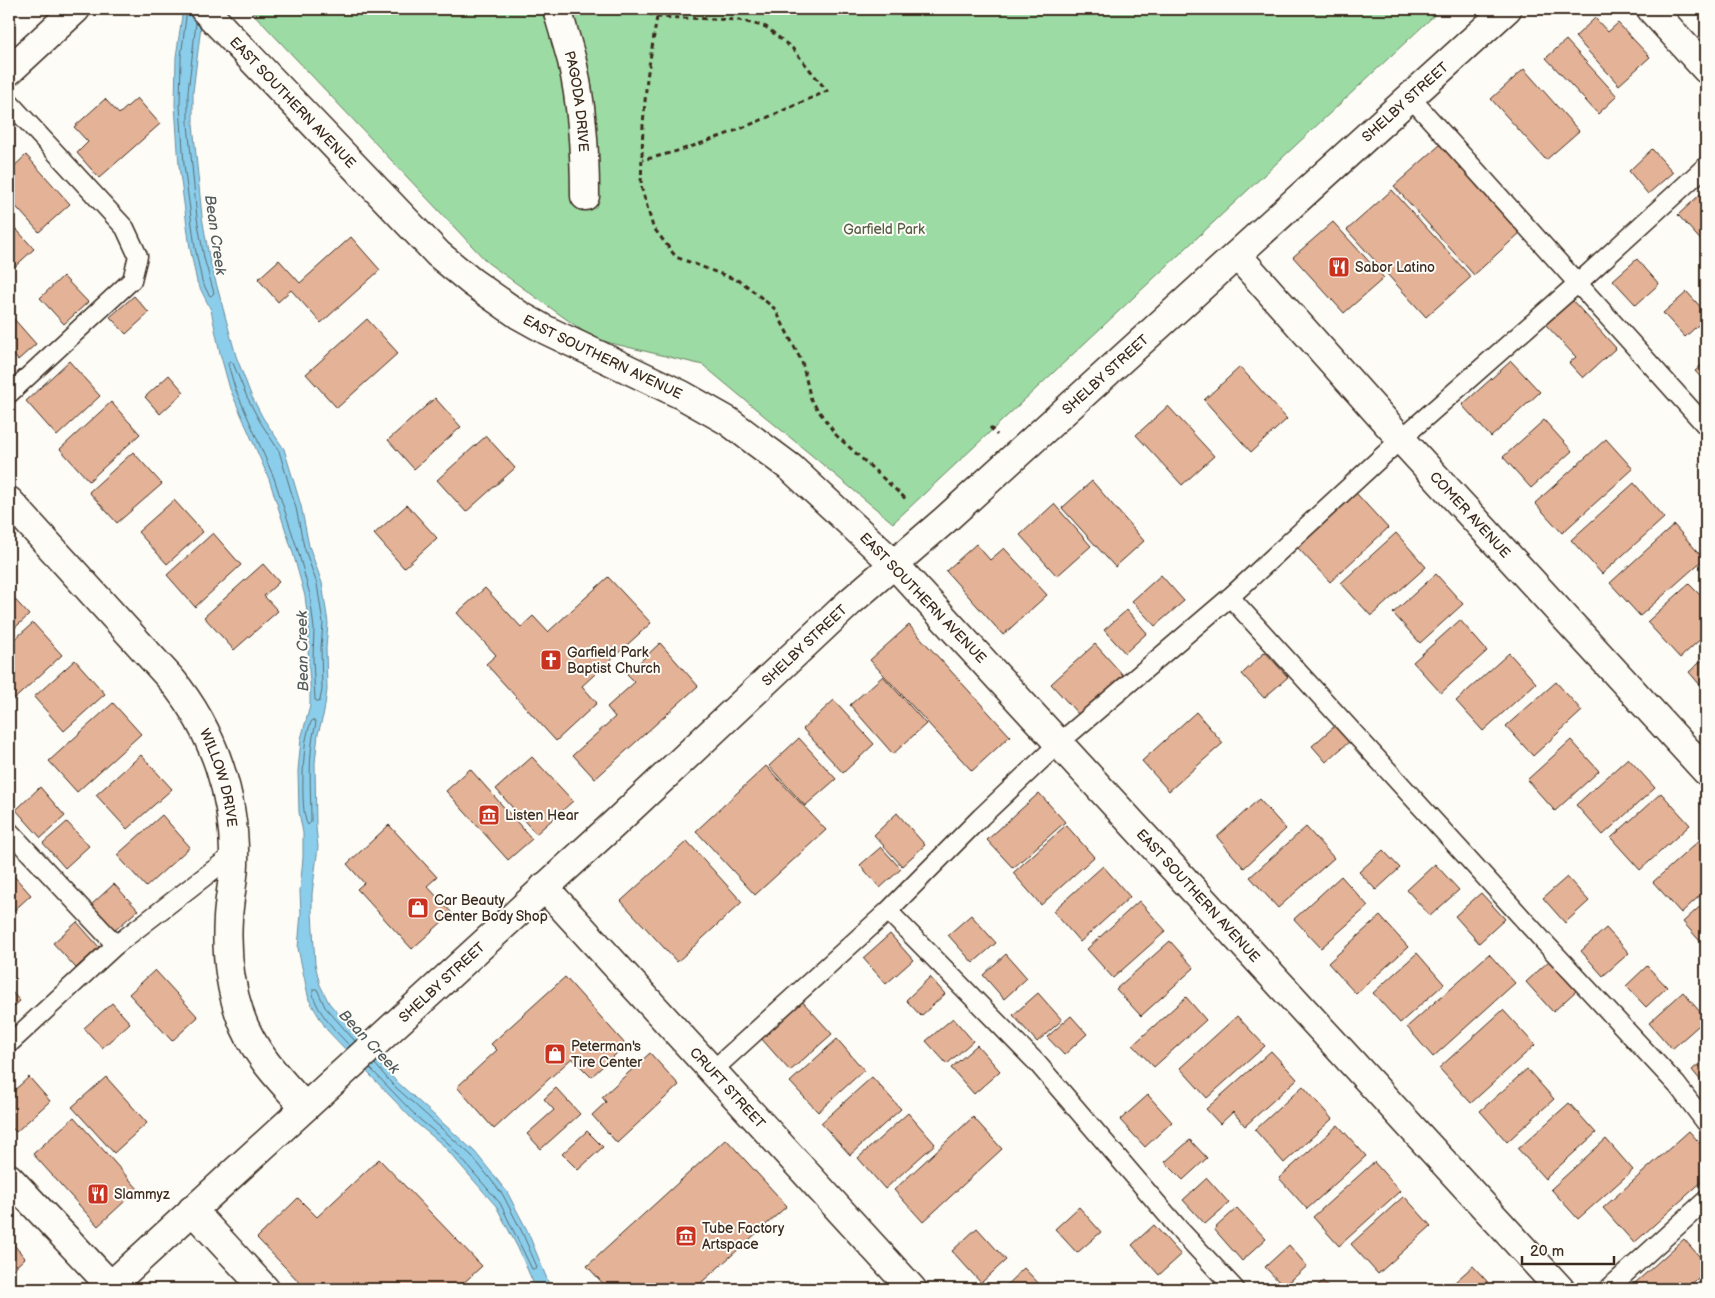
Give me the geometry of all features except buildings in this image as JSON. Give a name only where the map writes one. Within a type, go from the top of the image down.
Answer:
[{"type":"street","points":[[9,71],[76,9]]},
{"type":"street","name":"EAST SOUTHERN AVENUE","points":[[204,9],[438,254],[472,282],[520,315],[546,330],[682,395],[728,421],[791,468],[894,564],[1560,1289]]},
{"type":"street","name":"PAGODA DRIVE","points":[[556,9],[572,61],[579,100],[585,154],[585,196]]},
{"type":"street","name":"SHELBY STREET","points":[[109,1288],[850,602],[945,520],[1506,9]]},
{"type":"street","points":[[1651,9],[1706,70]]},
{"type":"street","name":"COMER AVENUE","points":[[1237,255],[1401,439],[1706,771]]},
{"type":"street","name":"WILLOW DRIVE","points":[[9,501],[180,690],[203,727],[220,768],[233,824],[234,854],[227,951],[234,998],[254,1047],[305,1107]]},
{"type":"street","name":"CRUFT STREET","points":[[544,887],[912,1289]]},
{"type":"street","points":[[9,1178],[109,1288]]},
{"type":"street","points":[[192,1210],[265,1289]]},
{"type":"lane","points":[[1410,97],[1706,426]]},
{"type":"lane","points":[[9,102],[125,228],[138,256],[132,280],[9,394]]},
{"type":"lane","points":[[712,1071],[888,911],[981,817],[1059,743],[1230,597],[1401,439],[1578,283],[1706,166]]},
{"type":"lane","points":[[1230,597],[1552,951],[1677,1085],[1706,1123]]},
{"type":"lane","points":[[9,831],[116,945]]},
{"type":"lane","points":[[9,1044],[116,945],[234,854]]},
{"type":"lane","points":[[888,911],[1038,1064],[1180,1230],[1235,1289]]},
{"type":"lane","points":[[1608,1289],[1706,1200]]},
{"type":"path","points":[[640,9],[657,17],[739,20],[766,27],[793,48],[827,91],[737,131],[673,153],[642,160]]},
{"type":"path","points":[[661,9],[657,17],[647,78],[643,124],[641,186],[653,227],[676,257],[742,282],[775,309],[802,362],[811,400],[836,435],[908,501]]},
{"type":"green space","name":"Garfield Park","points":[[249,9],[1441,9],[893,523],[703,365],[594,339],[488,263]]},
{"type":"water","name":"Bean Creek","points":[[183,9],[203,9],[193,92],[193,124],[202,217],[209,257],[236,356],[251,395],[263,418],[284,449],[301,506],[309,546],[322,583],[328,623],[326,648],[327,690],[318,734],[315,763],[318,847],[312,894],[315,964],[320,985],[329,1003],[395,1080],[475,1152],[507,1192],[527,1230],[551,1289],[536,1289],[518,1248],[496,1206],[443,1145],[415,1122],[327,1030],[309,1000],[298,948],[303,833],[299,812],[298,771],[301,739],[310,706],[309,629],[305,596],[269,479],[230,389],[211,310],[197,282],[190,248],[179,166],[175,105],[176,57]]},
{"type":"place","name":"Sabor Latino","points":[[1339,267]]},
{"type":"place","name":"Garfield Park Baptist Church","points":[[551,660]]},
{"type":"place","name":"Listen Hear","points":[[489,815]]},
{"type":"place","name":"Car Beauty Center Body Shop","points":[[418,908]]},
{"type":"place","name":"Peterman's Tire Center","points":[[555,1054]]},
{"type":"place","name":"Slammyz","points":[[98,1194]]},
{"type":"place","name":"Tube Factory Artspace","points":[[686,1236]]}]
